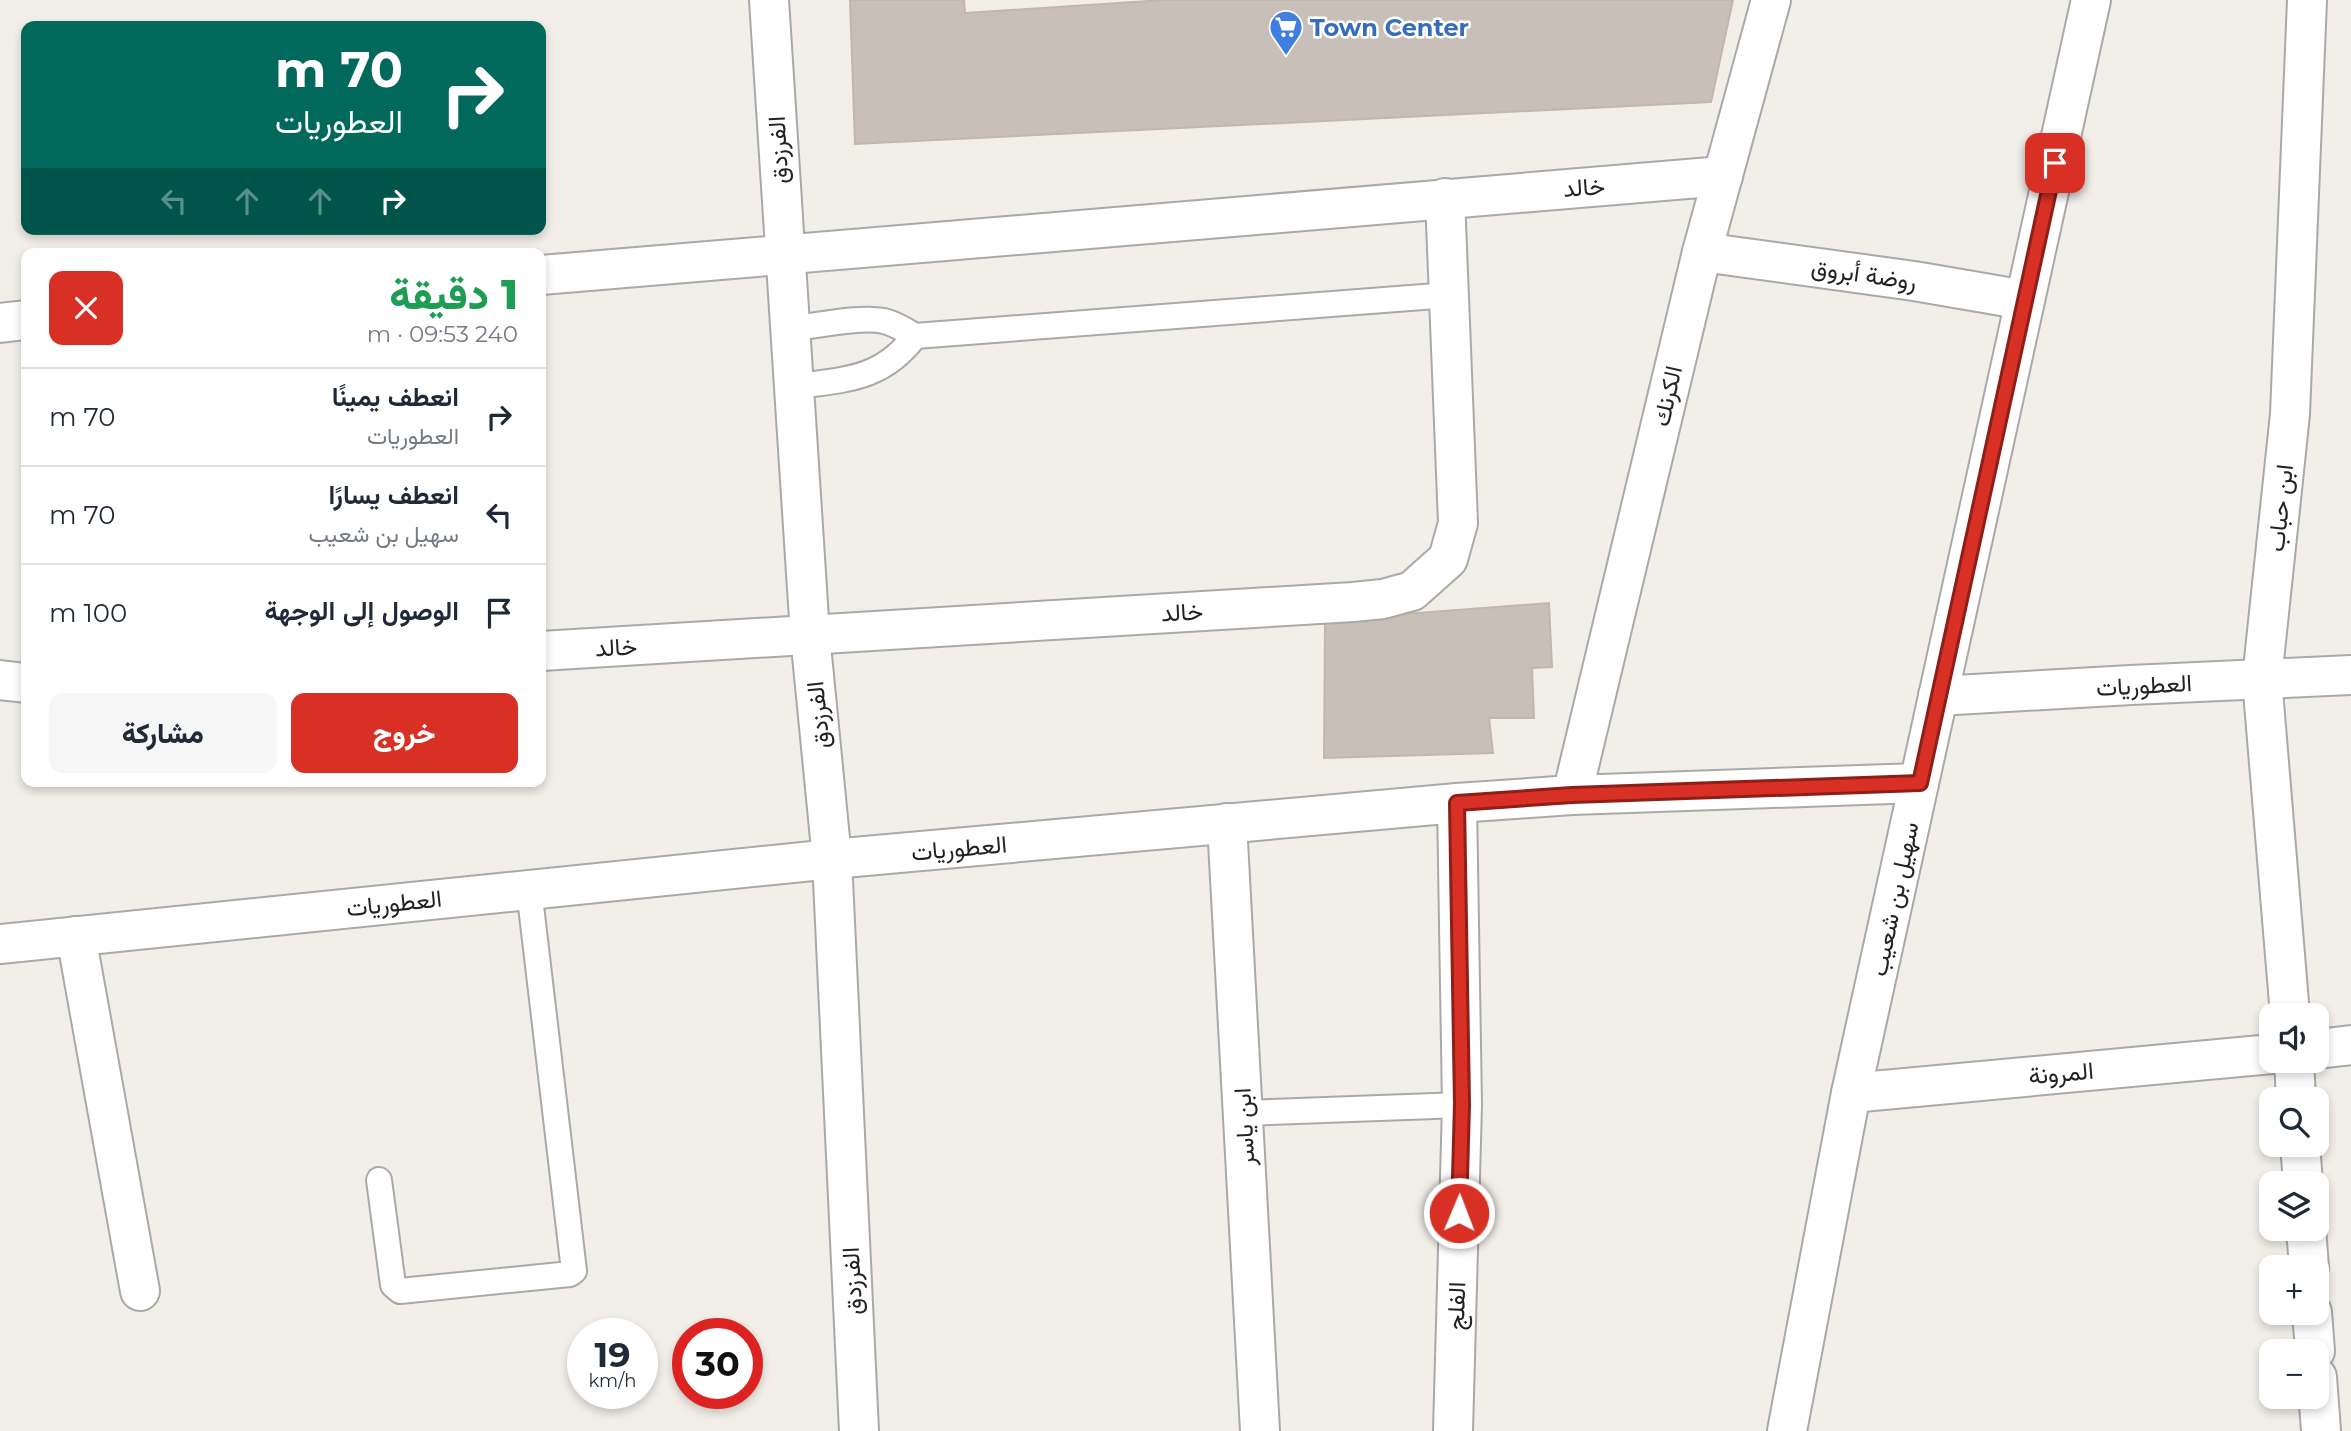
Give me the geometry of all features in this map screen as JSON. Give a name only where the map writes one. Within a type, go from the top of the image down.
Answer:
[{"type":"street","name":"الفرزدق","points":[[769,0],[810,635],[832,859],[859,1431]]},
{"type":"street","name":"الكرنك","points":[[1572,795],[1702,252],[1771,0]]},
{"type":"street","name":"سهيل بن شعيب","points":[[1787,1431],[1851,1093],[2091,0]]},
{"type":"street","name":"ابن حباب","points":[[2289,1003],[2262,679],[2290,414],[2307,0]]},
{"type":"street","name":"خالد","points":[[546,275],[1724,176]]},
{"type":"street","name":"خالد","points":[[546,651],[1383,600],[1412,591],[1448,559],[1458,523],[1445,198]]},
{"type":"street","name":"روضة أبروق","points":[[1702,252],[1914,281],[2025,300]]},
{"type":"street","points":[[0,323],[21,321]]},
{"type":"street","name":"العطوريات","points":[[1938,696],[2351,675]]},
{"type":"street","points":[[0,680],[21,682]]},
{"type":"street","name":"العطوريات","points":[[0,944],[832,859],[1457,803],[1572,795],[1920,783]]},
{"type":"street","name":"الفلج","points":[[1453,1431],[1462,1104],[1457,803]]},
{"type":"street","name":"ابن ياسر","points":[[1227,823],[1260,1431]]},
{"type":"street","points":[[76,936],[140,1291]]},
{"type":"street","points":[[2329,1048],[2351,1045]]},
{"type":"street","name":"المرونة","points":[[1851,1093],[2259,1055]]},
{"type":"street","points":[[2319,1409],[2321,1431]]},
{"type":"lane","points":[[789,328],[869,320],[884,321],[915,336],[1448,295]]},
{"type":"lane","points":[[793,387],[861,376],[878,370],[894,359],[915,336]]},
{"type":"lane","points":[[379,1180],[393,1285],[400,1291],[570,1274],[574,1271],[529,889]]},
{"type":"lane","points":[[1243,1113],[1462,1104]]},
{"type":"building","name":"Town Center","points":[[850,0],[964,0],[965,13],[1164,0],[1733,0],[1711,102],[855,144]]},
{"type":"building","points":[[1549,603],[1552,667],[1532,668],[1534,718],[1489,718],[1493,753],[1324,758],[1325,620]]},
{"type":"place","name":"Town Center","points":[[1286,57]]},
{"type":"route","points":[[1459,1213],[1462,1104],[1457,803],[1572,795],[1920,783],[2055,163]]}]
